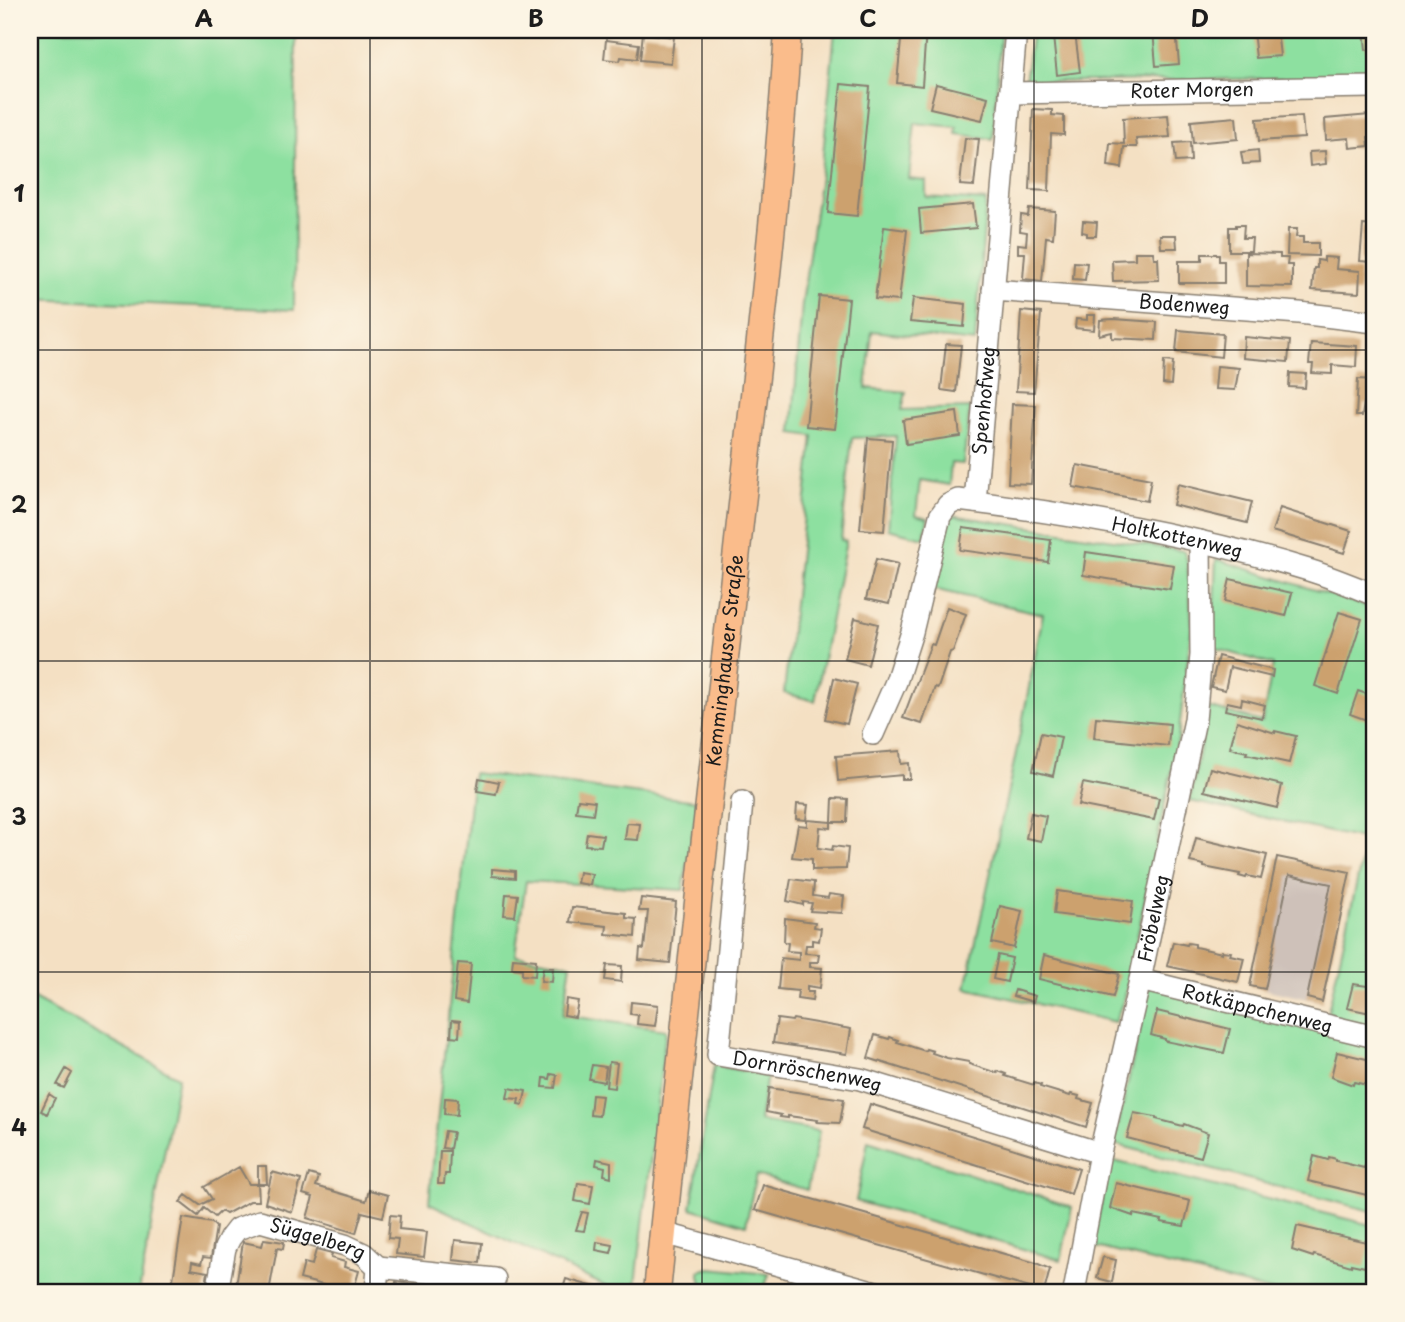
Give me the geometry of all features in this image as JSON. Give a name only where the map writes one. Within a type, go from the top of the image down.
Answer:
[{"type":"main road","name":"Kemminghauser Straße","points":[[657,1292],[779,160],[788,30]]},
{"type":"street","name":"Spenhofweg","points":[[975,502],[1016,30]]},
{"type":"street","name":"Roter Morgen","points":[[1010,93],[1375,87]]},
{"type":"street","name":"Bodenweg","points":[[993,290],[1299,313],[1375,322]]},
{"type":"street","points":[[873,734],[896,681],[912,632],[940,516],[948,505],[958,500],[975,502]]},
{"type":"street","name":"Holtkottenweg","points":[[975,502],[1200,541],[1308,570],[1375,595]]},
{"type":"street","name":"Fröbelweg","points":[[1074,1292],[1100,1153],[1195,720],[1201,655],[1200,541]]},
{"type":"street","name":"Dornröschenweg","points":[[742,802],[718,1055],[860,1079],[1100,1153]]},
{"type":"street","name":"Rotkäppchenweg","points":[[1140,980],[1375,1037]]},
{"type":"street","name":"Süggelberg","points":[[217,1292],[225,1248],[230,1238],[237,1229],[260,1221],[272,1222],[345,1245],[365,1254],[378,1267]]},
{"type":"street","points":[[663,1233],[876,1292]]},
{"type":"street","points":[[376,1292],[378,1267],[455,1284],[495,1279]]},
{"type":"shaded area","points":[[1277,857],[1350,872],[1322,1002],[1250,986]]},
{"type":"green space","points":[[30,30],[296,30],[294,310],[30,299]]},
{"type":"green space","points":[[835,30],[1001,30],[993,139],[956,134],[957,127],[915,123],[909,179],[926,181],[926,197],[986,201],[975,342],[872,331],[866,388],[906,392],[902,410],[970,408],[963,464],[951,463],[949,485],[920,480],[916,515],[928,518],[924,538],[888,529],[896,436],[852,438],[841,540],[846,541],[815,701],[784,693],[813,436],[792,433],[802,304],[823,155]]},
{"type":"green space","points":[[1032,30],[1375,30],[1375,77],[1025,82]]},
{"type":"green space","points":[[951,515],[1184,551],[1187,560],[1192,624],[1178,739],[1125,996],[1115,1022],[966,988],[1043,614],[928,588]]},
{"type":"green space","points":[[1216,559],[1375,609],[1375,842],[1190,801],[1208,707],[1262,722],[1273,665],[1212,647]]},
{"type":"green space","points":[[473,773],[698,801],[683,890],[526,881],[515,955],[571,964],[563,1015],[666,1030],[635,1292],[618,1292],[429,1203]]},
{"type":"green space","points":[[1362,859],[1375,862],[1375,1028],[1327,1016]]},
{"type":"green space","points":[[1150,983],[1375,1045],[1375,1212],[1114,1144]]},
{"type":"green space","points":[[30,997],[178,1077],[139,1292],[30,1292]]},
{"type":"green space","points":[[714,1065],[767,1076],[759,1121],[819,1131],[807,1190],[756,1175],[746,1225],[691,1208]]},
{"type":"green space","points":[[868,1141],[1072,1207],[1061,1260],[856,1201]]},
{"type":"green space","points":[[1110,1160],[1375,1226],[1375,1268],[1369,1292],[1274,1292],[1092,1246]]},
{"type":"green space","points":[[710,1268],[769,1274],[765,1286],[778,1292],[704,1292],[699,1271]]},
{"type":"building","points":[[902,30],[926,30],[922,86],[897,83]]},
{"type":"building","points":[[1153,30],[1176,30],[1179,64],[1156,66]]},
{"type":"building","points":[[1253,30],[1277,30],[1280,56],[1256,58]]},
{"type":"building","points":[[1364,30],[1375,30],[1375,49],[1366,50]]},
{"type":"building","points":[[643,33],[674,37],[671,63],[640,60]]},
{"type":"building","points":[[1075,33],[1080,72],[1057,75],[1053,36]]},
{"type":"building","points":[[606,40],[639,44],[637,59],[604,59]]},
{"type":"building","points":[[841,84],[870,87],[857,216],[828,213]]},
{"type":"building","points":[[936,84],[988,97],[982,120],[930,108]]},
{"type":"building","points":[[1033,109],[1052,110],[1052,115],[1064,116],[1064,135],[1051,134],[1049,191],[1030,190]]},
{"type":"building","points":[[1168,115],[1170,137],[1136,139],[1137,147],[1124,147],[1122,168],[1108,166],[1110,143],[1124,144],[1123,118]]},
{"type":"building","points":[[1370,115],[1372,137],[1368,137],[1369,146],[1350,148],[1349,138],[1326,140],[1325,119]]},
{"type":"building","points":[[1302,116],[1304,138],[1259,141],[1257,119]]},
{"type":"building","points":[[1236,117],[1238,139],[1193,143],[1191,121]]},
{"type":"building","points":[[965,138],[979,139],[974,186],[960,185]]},
{"type":"building","points":[[1190,142],[1191,161],[1176,162],[1174,143]]},
{"type":"building","points":[[1258,150],[1259,163],[1243,164],[1241,152]]},
{"type":"building","points":[[1325,151],[1326,164],[1310,166],[1309,152]]},
{"type":"building","points":[[973,204],[976,228],[921,233],[919,209]]},
{"type":"building","points":[[1029,209],[1055,211],[1053,238],[1046,237],[1042,281],[1023,279],[1025,253],[1018,253],[1018,244],[1026,245],[1027,232],[1020,231],[1021,215],[1028,216]]},
{"type":"building","points":[[1083,221],[1097,222],[1096,236],[1087,236],[1087,233],[1082,232]]},
{"type":"building","points":[[1244,225],[1243,238],[1252,238],[1251,251],[1229,251],[1229,227]]},
{"type":"building","points":[[1363,225],[1373,226],[1371,250],[1375,251],[1375,274],[1370,273],[1371,262],[1360,261]]},
{"type":"building","points":[[884,227],[907,230],[899,301],[875,299]]},
{"type":"building","points":[[1288,229],[1297,229],[1296,237],[1303,237],[1303,243],[1318,243],[1318,256],[1287,255]]},
{"type":"building","points":[[1160,235],[1176,235],[1177,248],[1161,248]]},
{"type":"building","points":[[1135,252],[1153,252],[1154,258],[1158,258],[1159,280],[1113,281],[1112,260],[1135,259]]},
{"type":"building","points":[[1246,253],[1280,254],[1280,258],[1288,258],[1287,265],[1292,265],[1292,287],[1246,286]]},
{"type":"building","points":[[1202,254],[1219,254],[1219,261],[1224,261],[1224,283],[1179,283],[1179,261],[1202,261]]},
{"type":"building","points":[[1324,257],[1337,258],[1336,269],[1360,271],[1359,293],[1312,290],[1314,268],[1317,268],[1317,260],[1324,261]]},
{"type":"building","points":[[1074,262],[1087,263],[1085,280],[1073,279]]},
{"type":"building","points":[[819,296],[849,299],[835,429],[806,426]]},
{"type":"building","points":[[913,298],[966,304],[964,327],[910,322]]},
{"type":"building","points":[[1021,311],[1041,313],[1034,392],[1016,391]]},
{"type":"building","points":[[1087,315],[1095,315],[1094,330],[1075,328],[1076,319],[1087,320]]},
{"type":"building","points":[[1100,320],[1157,322],[1156,340],[1112,338],[1112,332],[1099,335]]},
{"type":"building","points":[[1178,330],[1223,334],[1221,357],[1176,352]]},
{"type":"building","points":[[1244,337],[1290,341],[1288,362],[1243,358]]},
{"type":"building","points":[[1311,343],[1357,346],[1356,367],[1332,365],[1332,374],[1312,373],[1313,364],[1309,364]]},
{"type":"building","points":[[946,344],[961,345],[956,392],[941,390]]},
{"type":"building","points":[[1164,361],[1173,362],[1171,385],[1163,384]]},
{"type":"building","points":[[1217,366],[1239,368],[1235,390],[1215,389]]},
{"type":"building","points":[[1290,373],[1306,374],[1305,388],[1289,387]]},
{"type":"building","points":[[1358,379],[1373,380],[1372,404],[1364,403],[1362,416],[1356,416]]},
{"type":"building","points":[[1012,404],[1036,405],[1031,484],[1008,483]]},
{"type":"building","points":[[957,412],[960,436],[906,444],[903,420]]},
{"type":"building","points":[[868,438],[892,440],[884,531],[860,529]]},
{"type":"building","points":[[1077,465],[1151,479],[1147,501],[1073,487]]},
{"type":"building","points":[[1178,484],[1252,502],[1247,523],[1173,505]]},
{"type":"building","points":[[1280,508],[1351,531],[1344,553],[1272,531]]},
{"type":"building","points":[[963,528],[1051,540],[1048,562],[960,550]]},
{"type":"building","points":[[1086,552],[1174,565],[1170,589],[1083,575]]},
{"type":"building","points":[[876,559],[898,564],[889,604],[866,599]]},
{"type":"building","points":[[1230,579],[1292,593],[1286,616],[1225,601]]},
{"type":"building","points":[[947,607],[966,614],[922,724],[903,718]]},
{"type":"building","points":[[1339,612],[1362,619],[1338,694],[1315,686]]},
{"type":"building","points":[[855,618],[878,624],[868,665],[845,659]]},
{"type":"building","points":[[1218,656],[1273,670],[1272,677],[1230,667],[1225,690],[1211,687]]},
{"type":"building","points":[[834,678],[857,684],[847,724],[825,719]]},
{"type":"building","points":[[1358,691],[1375,697],[1375,723],[1350,714]]},
{"type":"building","points":[[1242,699],[1265,705],[1262,718],[1225,710],[1227,702],[1241,705]]},
{"type":"building","points":[[1096,717],[1170,724],[1168,746],[1094,738]]},
{"type":"building","points":[[1237,721],[1275,733],[1296,736],[1289,763],[1230,748]]},
{"type":"building","points":[[1041,733],[1061,737],[1053,776],[1033,771]]},
{"type":"building","points":[[900,751],[901,764],[909,763],[910,779],[902,779],[902,775],[838,781],[836,756]]},
{"type":"building","points":[[1210,768],[1282,785],[1277,808],[1204,791]]},
{"type":"building","points":[[479,778],[499,782],[496,794],[477,791]]},
{"type":"building","points":[[1083,783],[1159,798],[1154,820],[1078,805]]},
{"type":"building","points":[[833,798],[848,799],[847,822],[832,822]]},
{"type":"building","points":[[578,799],[595,801],[593,814],[576,812]]},
{"type":"building","points":[[797,804],[808,805],[806,820],[796,819]]},
{"type":"building","points":[[1031,813],[1046,816],[1041,841],[1026,838]]},
{"type":"building","points":[[807,820],[831,822],[831,828],[820,827],[818,848],[848,848],[846,869],[812,870],[812,859],[792,857],[798,825],[807,826]]},
{"type":"building","points":[[627,823],[640,824],[638,840],[625,839]]},
{"type":"building","points":[[587,833],[603,835],[601,846],[585,845]]},
{"type":"building","points":[[1196,838],[1267,855],[1261,879],[1246,878],[1239,876],[1240,874],[1190,862]]},
{"type":"building","points":[[1277,857],[1350,872],[1322,1002],[1307,998],[1331,884],[1289,875],[1265,989],[1250,986]]},
{"type":"building","points":[[492,869],[515,871],[515,878],[492,876]]},
{"type":"building","points":[[579,872],[592,874],[590,885],[577,883]]},
{"type":"building","points":[[791,879],[814,882],[813,896],[844,896],[842,913],[810,911],[812,903],[803,902],[803,905],[787,901]]},
{"type":"building","points":[[1057,891],[1133,901],[1130,924],[1054,914]]},
{"type":"building","points":[[506,894],[518,895],[515,916],[504,915]]},
{"type":"building","points":[[641,898],[676,902],[670,963],[639,960],[640,948],[644,949],[648,911],[639,911]]},
{"type":"building","points":[[1000,906],[1022,911],[1014,948],[992,943]]},
{"type":"building","points":[[572,907],[626,913],[626,918],[636,919],[635,937],[606,934],[607,926],[570,922]]},
{"type":"building","points":[[785,918],[815,922],[814,927],[821,928],[819,941],[812,940],[812,945],[806,945],[805,953],[819,954],[818,962],[810,962],[810,967],[822,968],[820,988],[807,986],[807,992],[813,992],[812,1001],[797,999],[798,991],[778,989],[781,958],[799,960],[799,952],[787,951],[788,943],[784,942]]},
{"type":"building","points":[[1173,942],[1195,944],[1195,947],[1222,953],[1231,952],[1230,955],[1244,958],[1238,982],[1167,966]]},
{"type":"building","points":[[998,955],[1012,958],[1007,982],[993,979]]},
{"type":"building","points":[[1044,955],[1119,974],[1113,997],[1039,979]]},
{"type":"building","points":[[513,958],[536,960],[535,976],[522,975],[522,969],[512,968]]},
{"type":"building","points":[[458,963],[471,964],[467,1003],[454,1001]]},
{"type":"building","points":[[607,965],[622,966],[621,982],[605,980]]},
{"type":"building","points":[[543,968],[553,968],[552,982],[541,981]]},
{"type":"building","points":[[1353,984],[1375,987],[1375,1014],[1347,1008]]},
{"type":"building","points":[[1015,990],[1035,996],[1033,1002],[1013,996]]},
{"type":"building","points":[[566,999],[578,1001],[575,1017],[564,1015]]},
{"type":"building","points":[[631,1002],[658,1005],[655,1026],[637,1024],[638,1015],[630,1014]]},
{"type":"building","points":[[1157,1011],[1230,1029],[1224,1053],[1165,1041],[1151,1035]]},
{"type":"building","points":[[777,1019],[793,1019],[851,1029],[847,1054],[773,1043]]},
{"type":"building","points":[[452,1020],[460,1021],[459,1037],[451,1036]]},
{"type":"building","points":[[875,1035],[889,1039],[890,1037],[898,1040],[897,1042],[969,1062],[997,1073],[998,1071],[1006,1074],[1005,1076],[1070,1096],[1079,1096],[1078,1099],[1093,1103],[1086,1127],[868,1058]]},
{"type":"building","points":[[1337,1052],[1375,1061],[1375,1087],[1354,1082],[1353,1085],[1331,1077]]},
{"type":"building","points":[[609,1062],[617,1063],[614,1088],[606,1087]]},
{"type":"building","points":[[592,1065],[606,1067],[604,1082],[589,1079]]},
{"type":"building","points":[[66,1069],[72,1073],[64,1088],[57,1085]]},
{"type":"building","points":[[551,1074],[557,1075],[555,1088],[543,1087],[544,1078],[550,1079]]},
{"type":"building","points":[[509,1088],[526,1091],[523,1105],[518,1104],[519,1099],[507,1098]]},
{"type":"building","points":[[769,1088],[844,1099],[840,1123],[780,1117],[781,1115],[766,1112]]},
{"type":"building","points":[[49,1094],[55,1098],[47,1114],[41,1111]]},
{"type":"building","points":[[592,1095],[602,1096],[599,1116],[590,1115]]},
{"type":"building","points":[[445,1098],[458,1099],[457,1115],[444,1114]]},
{"type":"building","points":[[870,1104],[1079,1169],[1071,1194],[862,1129]]},
{"type":"building","points":[[1134,1113],[1183,1126],[1184,1124],[1208,1133],[1201,1157],[1127,1138]]},
{"type":"building","points":[[445,1131],[453,1132],[450,1149],[442,1148]]},
{"type":"building","points":[[440,1151],[450,1151],[449,1174],[445,1174],[444,1184],[438,1184]]},
{"type":"building","points":[[1314,1156],[1373,1168],[1375,1197],[1308,1181]]},
{"type":"building","points":[[597,1159],[611,1162],[611,1177],[604,1175],[605,1167],[596,1165]]},
{"type":"building","points":[[258,1166],[266,1166],[267,1184],[258,1184]]},
{"type":"building","points":[[239,1167],[249,1184],[258,1184],[259,1201],[250,1201],[226,1214],[221,1211],[215,1217],[204,1208],[198,1216],[180,1202],[186,1195],[200,1205],[212,1199],[204,1187]]},
{"type":"building","points":[[272,1172],[301,1180],[292,1212],[265,1203]]},
{"type":"building","points":[[309,1174],[319,1177],[316,1186],[366,1201],[369,1190],[388,1195],[383,1217],[362,1212],[356,1233],[307,1218],[313,1197],[303,1194]]},
{"type":"building","points":[[578,1183],[593,1185],[590,1204],[575,1201]]},
{"type":"building","points":[[1116,1183],[1190,1201],[1184,1226],[1133,1216],[1110,1208]]},
{"type":"building","points":[[763,1185],[1036,1263],[1050,1269],[1044,1292],[755,1210]]},
{"type":"building","points":[[582,1212],[588,1213],[584,1231],[576,1230]]},
{"type":"building","points":[[390,1215],[400,1216],[399,1229],[427,1232],[424,1257],[396,1254],[398,1239],[388,1238]]},
{"type":"building","points":[[183,1218],[212,1223],[216,1227],[211,1258],[203,1257],[201,1264],[192,1262],[191,1269],[208,1272],[205,1292],[171,1292]]},
{"type":"building","points":[[1297,1226],[1371,1243],[1365,1267],[1351,1266],[1292,1250]]},
{"type":"building","points":[[264,1239],[284,1242],[283,1249],[277,1248],[269,1292],[235,1292],[243,1242],[262,1246]]},
{"type":"building","points":[[455,1240],[482,1243],[480,1263],[453,1260]]},
{"type":"building","points":[[597,1242],[613,1245],[611,1253],[596,1250]]},
{"type":"building","points":[[316,1250],[332,1254],[331,1258],[345,1262],[344,1267],[359,1271],[355,1285],[362,1287],[361,1292],[333,1292],[322,1289],[323,1285],[300,1279],[304,1263],[312,1265]]},
{"type":"building","points":[[1103,1257],[1116,1260],[1112,1282],[1097,1278]]},
{"type":"building","points":[[566,1279],[591,1286],[590,1292],[562,1292]]},
{"type":"building","points":[[396,1282],[438,1287],[437,1292],[395,1292]]}]
